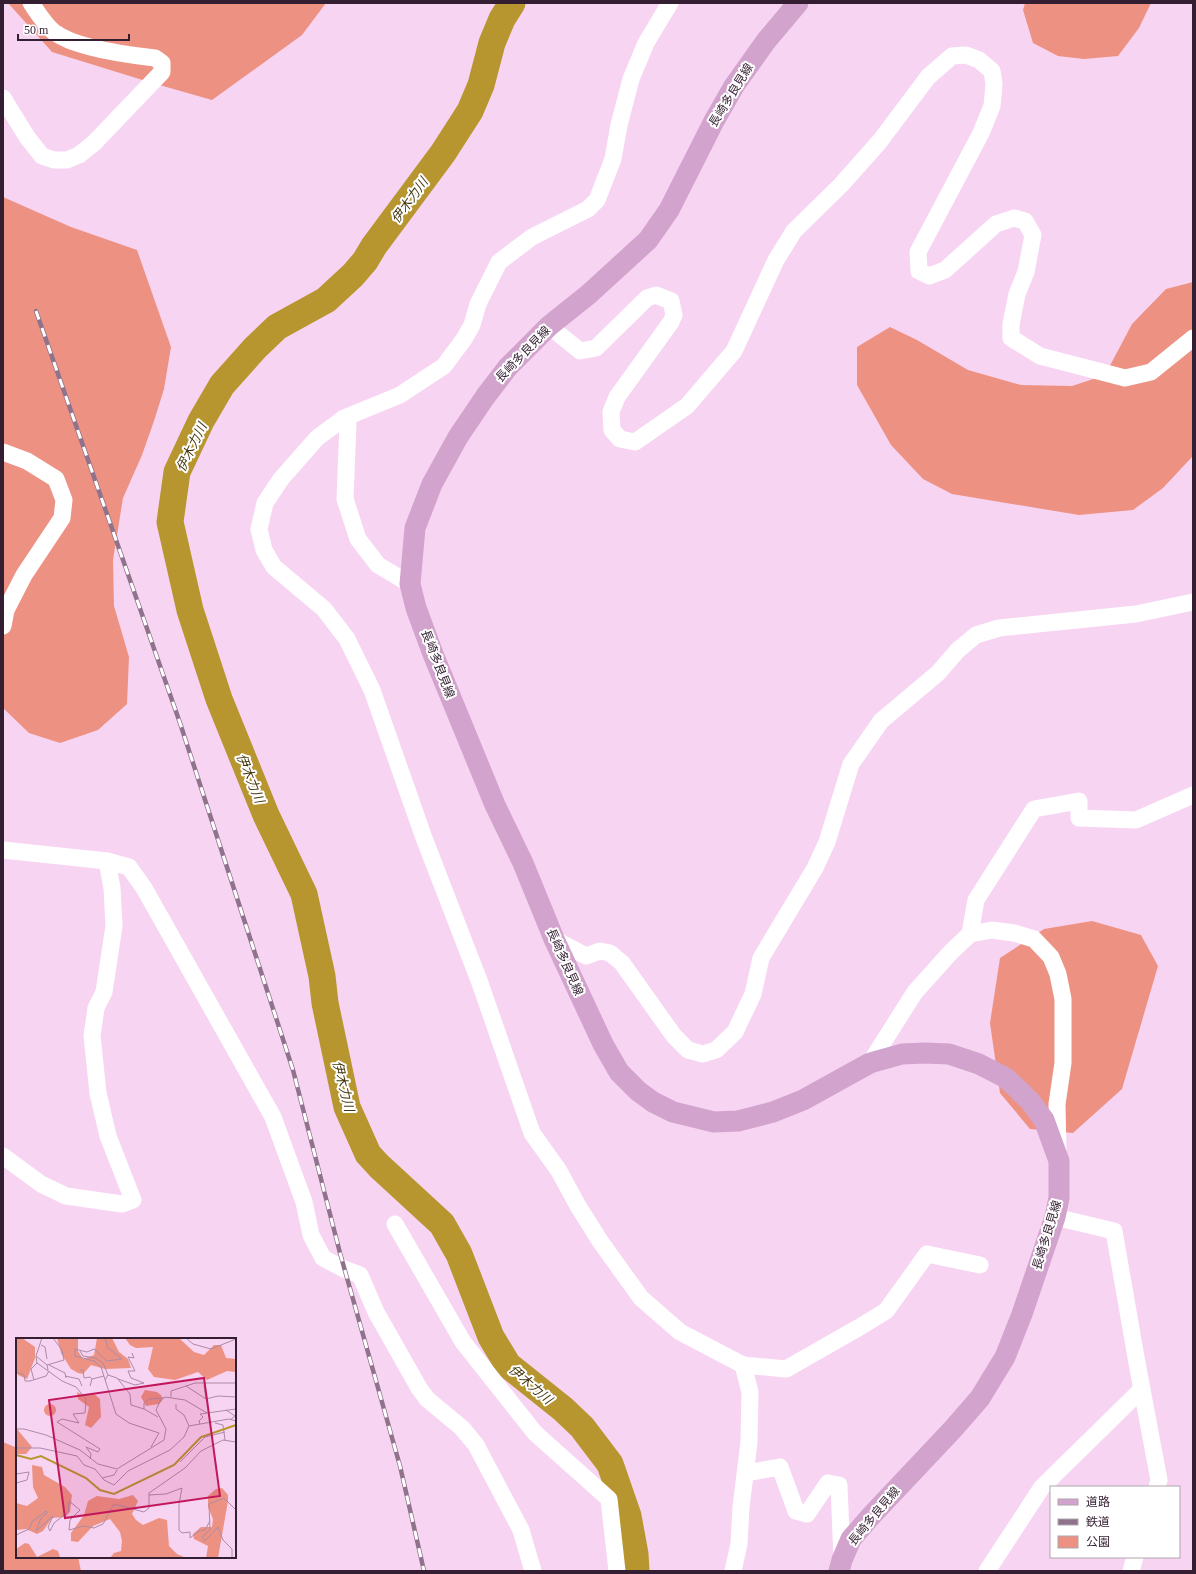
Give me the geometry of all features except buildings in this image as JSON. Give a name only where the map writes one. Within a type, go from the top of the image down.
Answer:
[{"type":"main road","name":"長崎多良見線","points":[[798,3],[766,41],[734,86],[714,121],[669,210],[648,240],[589,294],[549,326],[508,367],[485,397],[458,437],[432,484],[415,528],[410,584],[416,608],[436,661],[495,805],[523,863],[554,939],[604,1044],[620,1072],[638,1091],[653,1102],[673,1112],[714,1122],[738,1121],[773,1112],[803,1100],[870,1063],[902,1054],[949,1054],[980,1064],[1006,1078],[1030,1101],[1044,1120],[1059,1161],[1059,1198],[1055,1217],[1022,1314],[1005,1357],[980,1398],[851,1539],[840,1565]]},
{"type":"street","points":[[3,98],[27,137],[42,156],[54,160],[67,160],[79,155],[94,144],[162,72],[162,63],[155,58],[84,46],[66,40],[53,32],[31,3]]},
{"type":"street","points":[[670,3],[646,44],[631,79],[619,125],[613,159],[597,200],[588,209],[532,237],[499,262],[478,304],[472,325],[464,339],[444,366],[400,395],[344,418],[318,438],[281,479],[265,503],[259,529],[264,550],[274,567],[324,609],[347,639],[372,690],[424,838],[480,983],[532,1133],[559,1171],[578,1206],[600,1241],[641,1298],[680,1332],[743,1365],[786,1369],[886,1311],[927,1254],[980,1265]]},
{"type":"street","points":[[549,326],[580,351],[596,348],[647,298],[656,295],[671,300],[674,315],[671,322],[617,397],[611,412],[612,430],[620,439],[635,442],[687,406],[734,351],[776,260],[794,231],[841,186],[880,141],[928,77],[952,56],[966,55],[979,60],[992,71],[994,84],[992,106],[981,133],[918,252],[919,271],[929,276],[945,270],[996,224],[1014,218],[1025,221],[1033,235],[1026,272],[1017,294],[1011,324],[1011,338],[1040,356],[1124,378],[1151,372],[1193,338]]},
{"type":"street","points":[[344,418],[348,423],[345,499],[358,539],[378,565],[410,584]]},
{"type":"street","points":[[3,452],[26,461],[56,479],[64,500],[62,518],[24,575],[6,610],[3,626]]},
{"type":"street","points":[[554,939],[586,956],[600,951],[610,953],[622,963],[674,1036],[688,1050],[703,1054],[716,1050],[735,1032],[753,994],[761,958],[815,868],[827,842],[851,764],[881,721],[938,673],[958,650],[976,635],[998,628],[1136,614],[1193,602]]},
{"type":"street","points":[[970,934],[976,900],[1034,809],[1079,801],[1079,818],[1136,820],[1193,795]]},
{"type":"street","points":[[3,850],[107,861],[129,867],[144,888],[273,1117],[304,1202],[311,1235],[323,1258],[344,1269],[360,1275],[376,1312],[419,1388],[427,1399],[462,1428],[476,1445],[521,1530],[533,1571]]},
{"type":"street","points":[[3,1156],[41,1184],[66,1196],[122,1204],[134,1200],[108,1136],[98,1093],[92,1036],[96,1008],[104,992],[114,926],[112,888],[107,861]]},
{"type":"street","points":[[870,1063],[915,992],[951,952],[970,934],[992,930],[1014,933],[1034,940],[1051,957],[1058,974],[1063,999],[1063,1064],[1057,1104],[1059,1161]]},
{"type":"street","points":[[1055,1217],[1114,1231],[1159,1480],[1157,1486]]},
{"type":"street","points":[[395,1224],[463,1342],[535,1433],[609,1499],[617,1571]]},
{"type":"street","points":[[733,1571],[739,1544],[741,1507],[749,1442],[750,1392],[743,1365]]},
{"type":"street","points":[[987,1571],[1042,1487],[1142,1389]]},
{"type":"street","points":[[746,1473],[780,1467],[796,1511],[807,1514],[828,1483],[839,1485],[840,1565]]},
{"type":"street","points":[[1131,1571],[1135,1558]]},
{"type":"green space","points":[[8,3],[326,3],[302,35],[212,100],[52,52]]},
{"type":"green space","points":[[1025,3],[1151,3],[1139,28],[1118,56],[1084,59],[1058,56],[1033,43],[1023,10]]},
{"type":"green space","points":[[3,197],[71,227],[137,250],[171,347],[164,389],[154,421],[142,455],[123,498],[113,560],[114,606],[129,657],[127,704],[98,730],[60,743],[29,733],[3,708]]},
{"type":"green space","points":[[1193,282],[1192,457],[1163,488],[1133,510],[1079,515],[952,494],[923,479],[891,445],[857,385],[857,347],[890,327],[917,340],[968,370],[1021,385],[1072,386],[1105,375],[1132,324],[1166,289]]},
{"type":"green space","points":[[1092,921],[1141,935],[1158,966],[1122,1089],[1073,1133],[1030,1129],[1000,1093],[990,1023],[1000,958],[1044,929]]},
{"type":"green space","points":[[3,1442],[16,1448],[16,1558],[78,1558],[81,1571],[3,1571]]},
{"type":"waterway","name":"伊木力川","points":[[512,3],[502,19],[492,43],[481,85],[470,111],[443,153],[374,246],[365,261],[353,275],[326,300],[277,327],[255,348],[222,385],[201,421],[177,472],[170,522],[190,610],[219,699],[266,815],[304,894],[322,976],[325,1003],[347,1107],[368,1154],[442,1224],[459,1254],[491,1337],[508,1365],[563,1409],[582,1427],[610,1464],[628,1516],[635,1554],[636,1571]]},
{"type":"railway","points":[[36,311],[180,723],[293,1070],[340,1253],[400,1466],[424,1571]]}]
